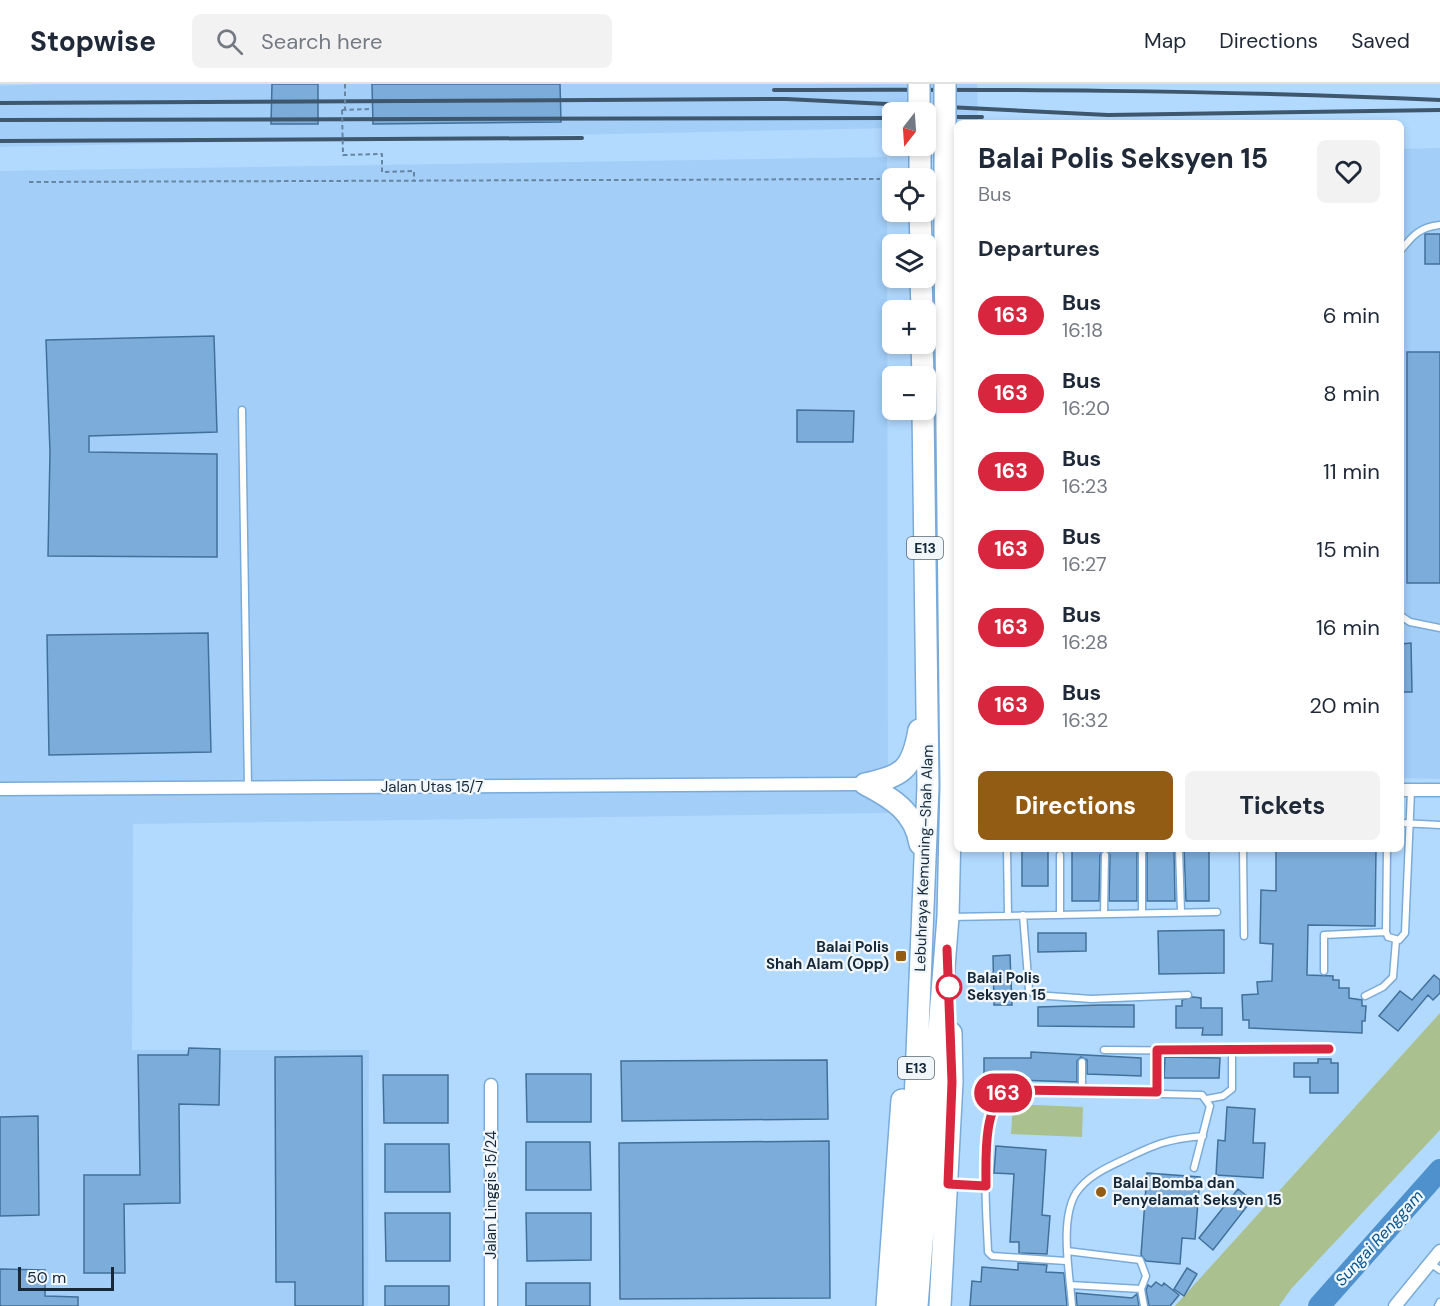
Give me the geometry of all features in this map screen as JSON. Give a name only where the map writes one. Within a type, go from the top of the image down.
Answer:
[{"type":"highway","points":[[919,84],[919,102]]},
{"type":"highway","name":"Lebuhraya Kemuning–Shah Alam","points":[[902,1306],[947,949],[950,694],[945,84]]},
{"type":"highway","name":"Lebuhraya Kemuning–Shah Alam","points":[[917,1306],[920,1176],[920,961],[928,786],[923,420]]},
{"type":"highway","points":[[865,784],[890,779],[907,770],[915,751],[927,686]]},
{"type":"highway","points":[[950,694],[954,710]]},
{"type":"highway","points":[[865,784],[888,796],[902,807],[917,828],[924,870]]},
{"type":"highway","points":[[949,884],[958,852]]},
{"type":"highway","points":[[940,1306],[952,1082],[947,949]]},
{"type":"highway","points":[[887,1306],[902,1100],[920,961]]},
{"type":"street","name":"Jalan Utas 15/7","points":[[0,789],[865,784]]},
{"type":"street","points":[[1406,790],[1440,790]]},
{"type":"street","name":"Jalan Linggis 15/24","points":[[490,1085],[491,1306]]},
{"type":"street","points":[[1395,1306],[1435,1266],[1440,1251]]},
{"type":"lane","points":[[1404,247],[1420,230],[1440,225]]},
{"type":"lane","points":[[242,410],[248,788]]},
{"type":"lane","points":[[1404,618],[1410,622],[1440,628]]},
{"type":"lane","points":[[1365,996],[1383,987],[1393,977],[1396,940],[1405,933],[1409,823],[1406,790]]},
{"type":"lane","points":[[1404,823],[1440,825]]},
{"type":"lane","points":[[1007,852],[1008,916]]},
{"type":"lane","points":[[1142,852],[1142,913]]},
{"type":"lane","points":[[1179,852],[1180,912]]},
{"type":"lane","points":[[1243,852],[1244,936]]},
{"type":"lane","points":[[1387,852],[1386,932],[1388,937],[1396,940]]},
{"type":"lane","points":[[1060,855],[1060,915]]},
{"type":"lane","points":[[1104,914],[1105,855]]},
{"type":"lane","points":[[948,917],[1217,912]]},
{"type":"lane","points":[[1023,915],[1029,990],[1035,995],[1091,999],[1188,995]]},
{"type":"lane","points":[[1324,971],[1324,935],[1386,932]]},
{"type":"lane","points":[[1104,1050],[1329,1049]]},
{"type":"lane","points":[[1157,1050],[1157,1092]]},
{"type":"lane","points":[[1207,1099],[1223,1096],[1232,1089],[1232,1051]]},
{"type":"lane","points":[[1082,1062],[1082,1091]]},
{"type":"lane","points":[[1066,1261],[990,1254],[986,1186],[987,1139],[999,1096],[1007,1090],[1157,1092],[1202,1095],[1210,1106],[1194,1168]]},
{"type":"lane","points":[[1072,1306],[1066,1261],[1070,1211],[1076,1193],[1090,1178],[1112,1165],[1169,1139],[1203,1136]]},
{"type":"lane","points":[[948,1184],[986,1186]]},
{"type":"lane","points":[[1067,1251],[1140,1260],[1146,1276],[1141,1289],[1144,1306]]},
{"type":"lane","points":[[1070,1285],[1141,1289]]},
{"type":"path","points":[[345,84],[343,155],[382,154],[382,172],[414,171],[414,181]]},
{"type":"path","points":[[344,110],[370,109]]},
{"type":"path","points":[[29,182],[880,179]]},
{"type":"shaded area","points":[[42,84],[977,84],[978,120],[954,120],[954,125],[936,126],[936,102],[882,102],[882,128],[0,147],[0,86]]},
{"type":"shaded area","points":[[1440,148],[1440,779],[1404,778],[1404,149]]},
{"type":"shaded area","points":[[887,157],[887,168],[882,168],[882,222],[887,222],[887,234],[882,234],[882,288],[887,288],[887,300],[882,300],[882,354],[887,354],[887,366],[882,366],[882,420],[887,420],[888,813],[133,824],[132,1050],[369,1050],[368,1306],[0,1306],[0,171]]},
{"type":"green space","points":[[1440,1013],[1440,1130],[1291,1289],[1279,1306],[1175,1306]]},
{"type":"green space","points":[[1013,1104],[1083,1107],[1082,1137],[1011,1134]]},
{"type":"building","points":[[272,84],[318,84],[318,124],[271,124]]},
{"type":"building","points":[[372,84],[560,84],[561,122],[373,124]]},
{"type":"building","points":[[1425,234],[1440,234],[1440,264],[1425,264]]},
{"type":"building","points":[[214,336],[217,432],[89,436],[89,452],[217,454],[217,557],[48,556],[50,452],[46,340]]},
{"type":"building","points":[[1407,352],[1440,352],[1440,583],[1407,583]]},
{"type":"building","points":[[797,410],[854,411],[853,442],[797,442]]},
{"type":"building","points":[[208,633],[211,752],[49,755],[47,635]]},
{"type":"building","points":[[1411,643],[1412,692],[1404,692],[1404,644]]},
{"type":"building","points":[[1022,852],[1048,852],[1048,886],[1022,886]]},
{"type":"building","points":[[1072,852],[1103,852],[1100,855],[1099,901],[1072,901]]},
{"type":"building","points":[[1107,852],[1137,852],[1137,901],[1109,901],[1110,855]]},
{"type":"building","points":[[1147,852],[1174,852],[1175,901],[1147,901]]},
{"type":"building","points":[[1184,852],[1209,852],[1209,901],[1186,901]]},
{"type":"building","points":[[1276,852],[1376,852],[1375,926],[1308,925],[1307,975],[1333,976],[1333,980],[1339,980],[1339,988],[1349,988],[1349,998],[1362,1000],[1362,1006],[1366,1006],[1362,1033],[1249,1028],[1249,1020],[1243,1020],[1242,995],[1258,994],[1257,982],[1272,981],[1273,944],[1260,943],[1261,890],[1276,891]]},
{"type":"building","points":[[1224,930],[1224,973],[1159,974],[1158,931]]},
{"type":"building","points":[[1038,933],[1086,933],[1086,951],[1038,952]]},
{"type":"building","points":[[1010,955],[1012,1005],[994,1005],[993,956]]},
{"type":"building","points":[[1434,975],[1440,980],[1440,993],[1433,1000],[1428,995],[1398,1031],[1379,1016],[1400,991],[1412,1000]]},
{"type":"building","points":[[1193,997],[1201,998],[1201,1008],[1222,1008],[1222,1035],[1202,1035],[1203,1028],[1176,1028],[1176,1006],[1182,1006],[1182,1000]]},
{"type":"building","points":[[1134,1005],[1134,1027],[1038,1026],[1038,1007]]},
{"type":"building","points":[[189,1048],[220,1049],[219,1105],[179,1104],[180,1203],[124,1204],[125,1273],[84,1273],[84,1175],[140,1175],[138,1055],[188,1055]]},
{"type":"building","points":[[1031,1052],[1141,1058],[1141,1076],[1087,1074],[1087,1060],[1081,1057],[1077,1061],[1077,1082],[984,1079],[984,1058],[1031,1058]]},
{"type":"building","points":[[362,1056],[363,1306],[295,1306],[295,1282],[276,1282],[275,1057]]},
{"type":"building","points":[[1165,1057],[1220,1058],[1219,1078],[1164,1078]]},
{"type":"building","points":[[1318,1059],[1331,1059],[1331,1063],[1338,1063],[1338,1093],[1310,1093],[1310,1077],[1294,1077],[1294,1063],[1318,1063]]},
{"type":"building","points":[[827,1060],[828,1119],[622,1121],[621,1061]]},
{"type":"building","points":[[526,1074],[591,1074],[591,1122],[527,1122]]},
{"type":"building","points":[[383,1075],[448,1075],[448,1123],[384,1123]]},
{"type":"building","points":[[1227,1107],[1255,1109],[1253,1143],[1265,1143],[1263,1178],[1216,1175],[1218,1140],[1225,1141]]},
{"type":"building","points":[[38,1116],[39,1215],[0,1216],[0,1117]]},
{"type":"building","points":[[829,1141],[830,1298],[620,1299],[619,1143]]},
{"type":"building","points":[[526,1142],[590,1142],[591,1190],[526,1190]]},
{"type":"building","points":[[385,1144],[449,1144],[450,1192],[385,1192]]},
{"type":"building","points":[[996,1146],[1046,1150],[1042,1215],[1050,1216],[1047,1254],[1019,1253],[1019,1242],[1010,1242],[1014,1174],[994,1173]]},
{"type":"building","points":[[1147,1173],[1200,1177],[1195,1239],[1182,1238],[1180,1264],[1146,1261],[1141,1255]]},
{"type":"building","points":[[1238,1189],[1252,1200],[1213,1250],[1199,1238]]},
{"type":"building","points":[[385,1213],[450,1213],[450,1261],[386,1261]]},
{"type":"building","points":[[526,1213],[591,1213],[591,1260],[527,1261]]},
{"type":"building","points":[[1018,1263],[1047,1265],[1046,1272],[1064,1273],[1067,1306],[970,1306],[972,1281],[981,1282],[982,1267],[1018,1270]]},
{"type":"building","points":[[1187,1268],[1197,1274],[1184,1296],[1174,1289]]},
{"type":"building","points":[[0,1269],[45,1270],[45,1296],[78,1297],[78,1306],[0,1306]]},
{"type":"building","points":[[1156,1282],[1162,1286],[1164,1283],[1179,1295],[1170,1306],[1149,1306],[1146,1290],[1148,1285],[1151,1287]]},
{"type":"building","points":[[526,1283],[590,1283],[590,1306],[526,1306]]},
{"type":"building","points":[[385,1286],[449,1286],[449,1306],[385,1306]]},
{"type":"building","points":[[1076,1293],[1132,1298],[1137,1294],[1139,1306],[1077,1306]]},
{"type":"waterway","name":"Sungai Renggam","points":[[1319,1306],[1440,1170]]},
{"type":"railway","points":[[774,90],[1107,91],[1440,100]]},
{"type":"railway","points":[[0,103],[786,99],[1108,115],[1440,110]]},
{"type":"railway","points":[[936,117],[982,117]]},
{"type":"railway","points":[[0,120],[882,118]]},
{"type":"railway","points":[[0,141],[582,138]]},
{"type":"bus line","name":"163","points":[[947,949],[952,1082],[948,1184],[986,1186],[987,1139],[994,1107],[999,1096],[1007,1090],[1157,1092],[1157,1050],[1329,1049]]},
{"type":"place","name":"Balai Polis Shah Alam (Opp)","points":[[901,956]]},
{"type":"place","name":"Balai Polis Seksyen 15","points":[[949,987]]},
{"type":"place","name":"Balai Bomba dan Penyelamat Seksyen 15","points":[[1101,1192]]}]
